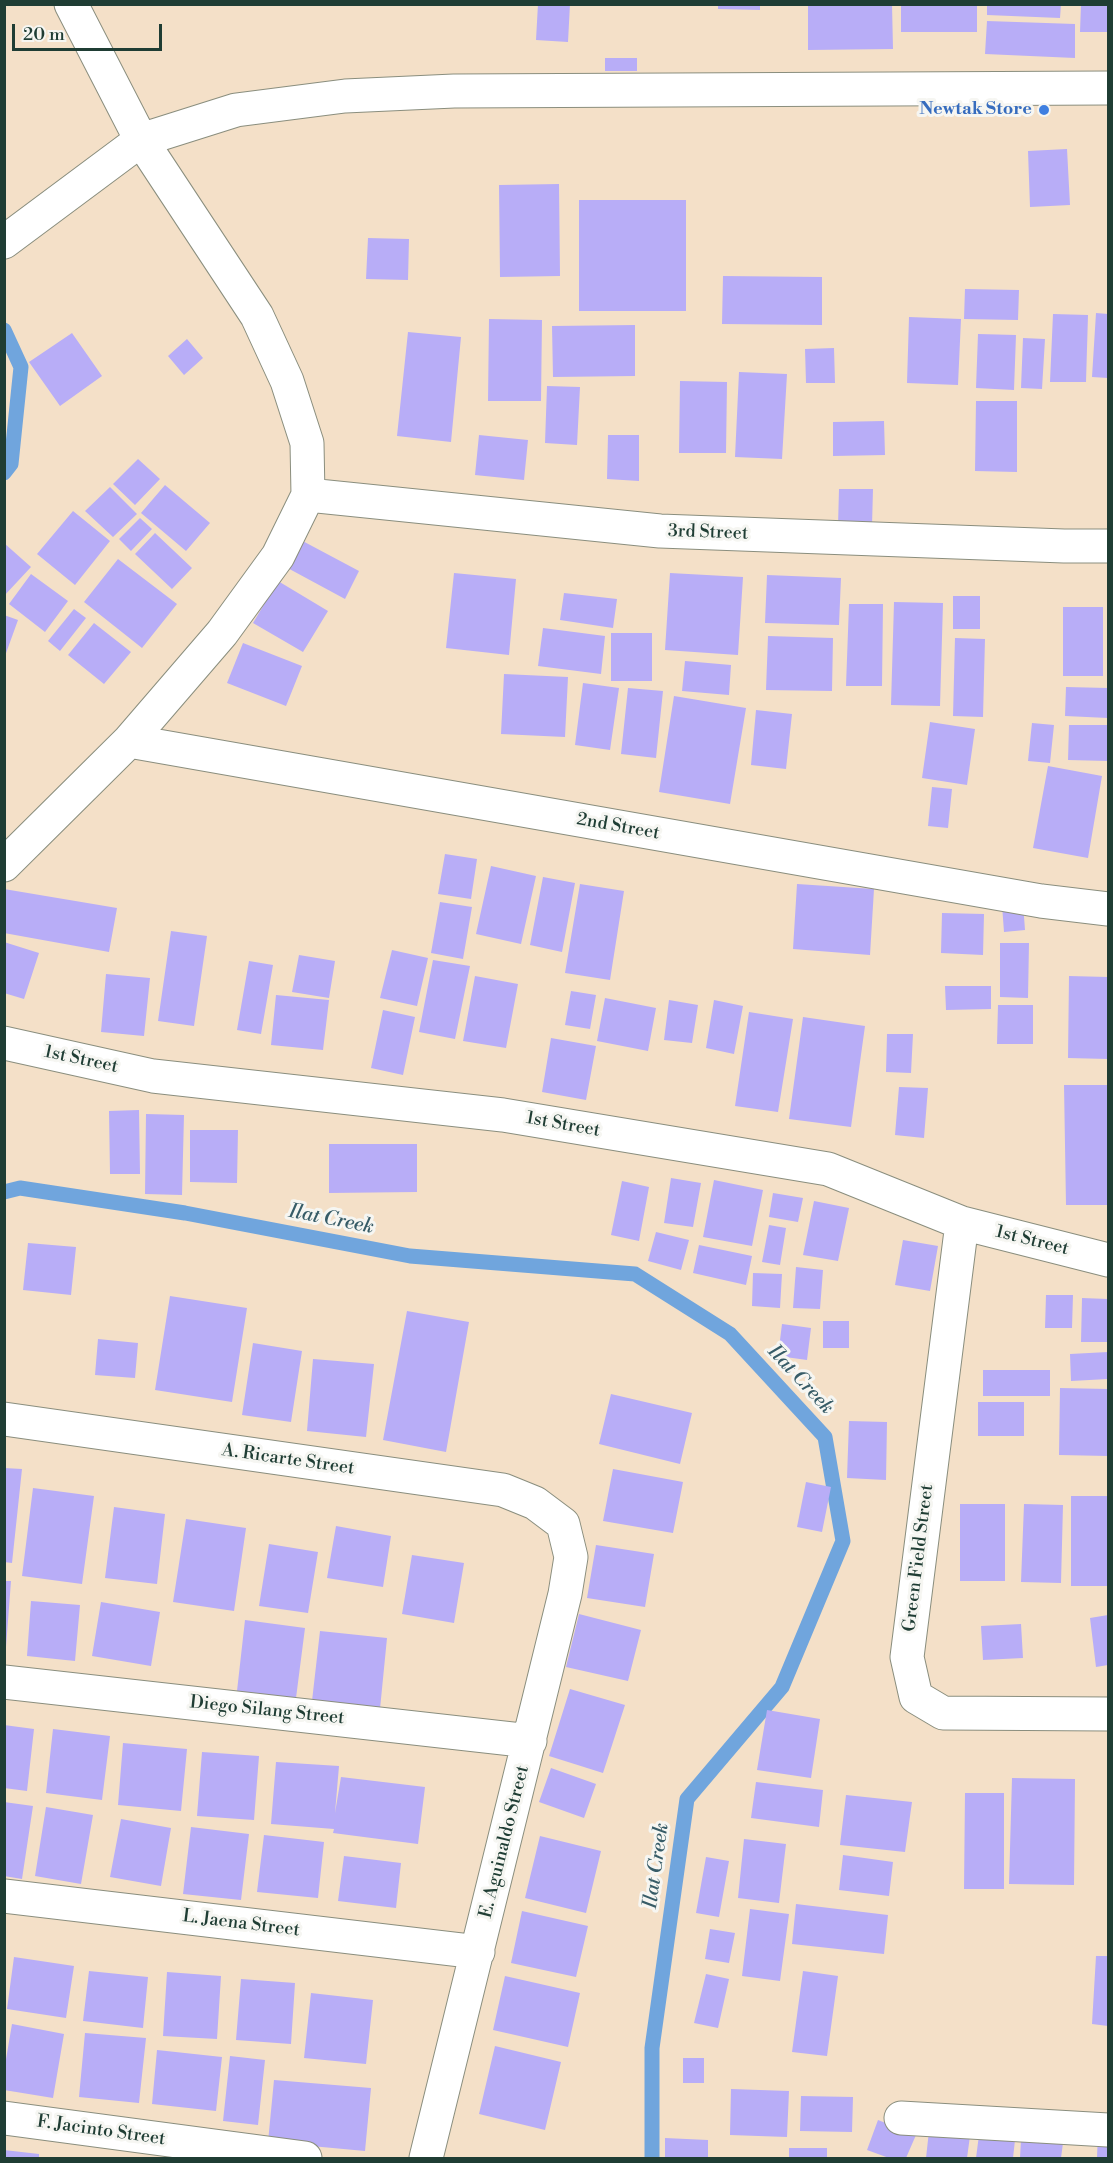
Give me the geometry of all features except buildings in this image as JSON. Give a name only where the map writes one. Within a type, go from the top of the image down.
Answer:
[{"type":"street","points":[[4,865],[129,741],[222,633],[278,556],[308,495],[307,443],[287,381],[257,316],[141,140],[71,4]]},
{"type":"street","points":[[4,242],[141,140],[236,110],[345,96],[454,91],[1108,88]]},
{"type":"street","name":"3rd Street","points":[[308,495],[660,531],[1108,546]]},
{"type":"street","name":"2nd Street","points":[[129,741],[1041,901],[1108,909]]},
{"type":"street","name":"1st Street","points":[[4,1043],[153,1076],[503,1115],[828,1169],[962,1223],[1108,1260]]},
{"type":"street","name":"Green Field Street","points":[[962,1223],[907,1657],[916,1697],[943,1713],[1108,1714]]},
{"type":"street","name":"A. Ricarte Street","points":[[4,1419],[503,1490],[535,1503],[564,1524]]},
{"type":"street","name":"E. Aguinaldo Street","points":[[426,2158],[567,1585],[571,1557],[564,1524]]},
{"type":"street","name":"Diego Silang Street","points":[[4,1682],[530,1741]]},
{"type":"street","name":"L. Jaena Street","points":[[4,1896],[478,1952]]},
{"type":"street","name":"F. Jacinto Street","points":[[4,2118],[305,2158]]},
{"type":"street","points":[[901,2118],[1108,2130]]},
{"type":"waterway","name":"Ilat Creek","points":[[4,330],[21,367],[11,464],[4,473]]},
{"type":"waterway","name":"Ilat Creek","points":[[4,1192],[20,1188],[185,1213],[410,1256],[635,1274],[730,1334],[825,1437],[843,1541],[782,1687],[687,1799],[652,2048],[652,2158]]},
{"type":"place","name":"Newtak Store","points":[[1044,110]]}]
